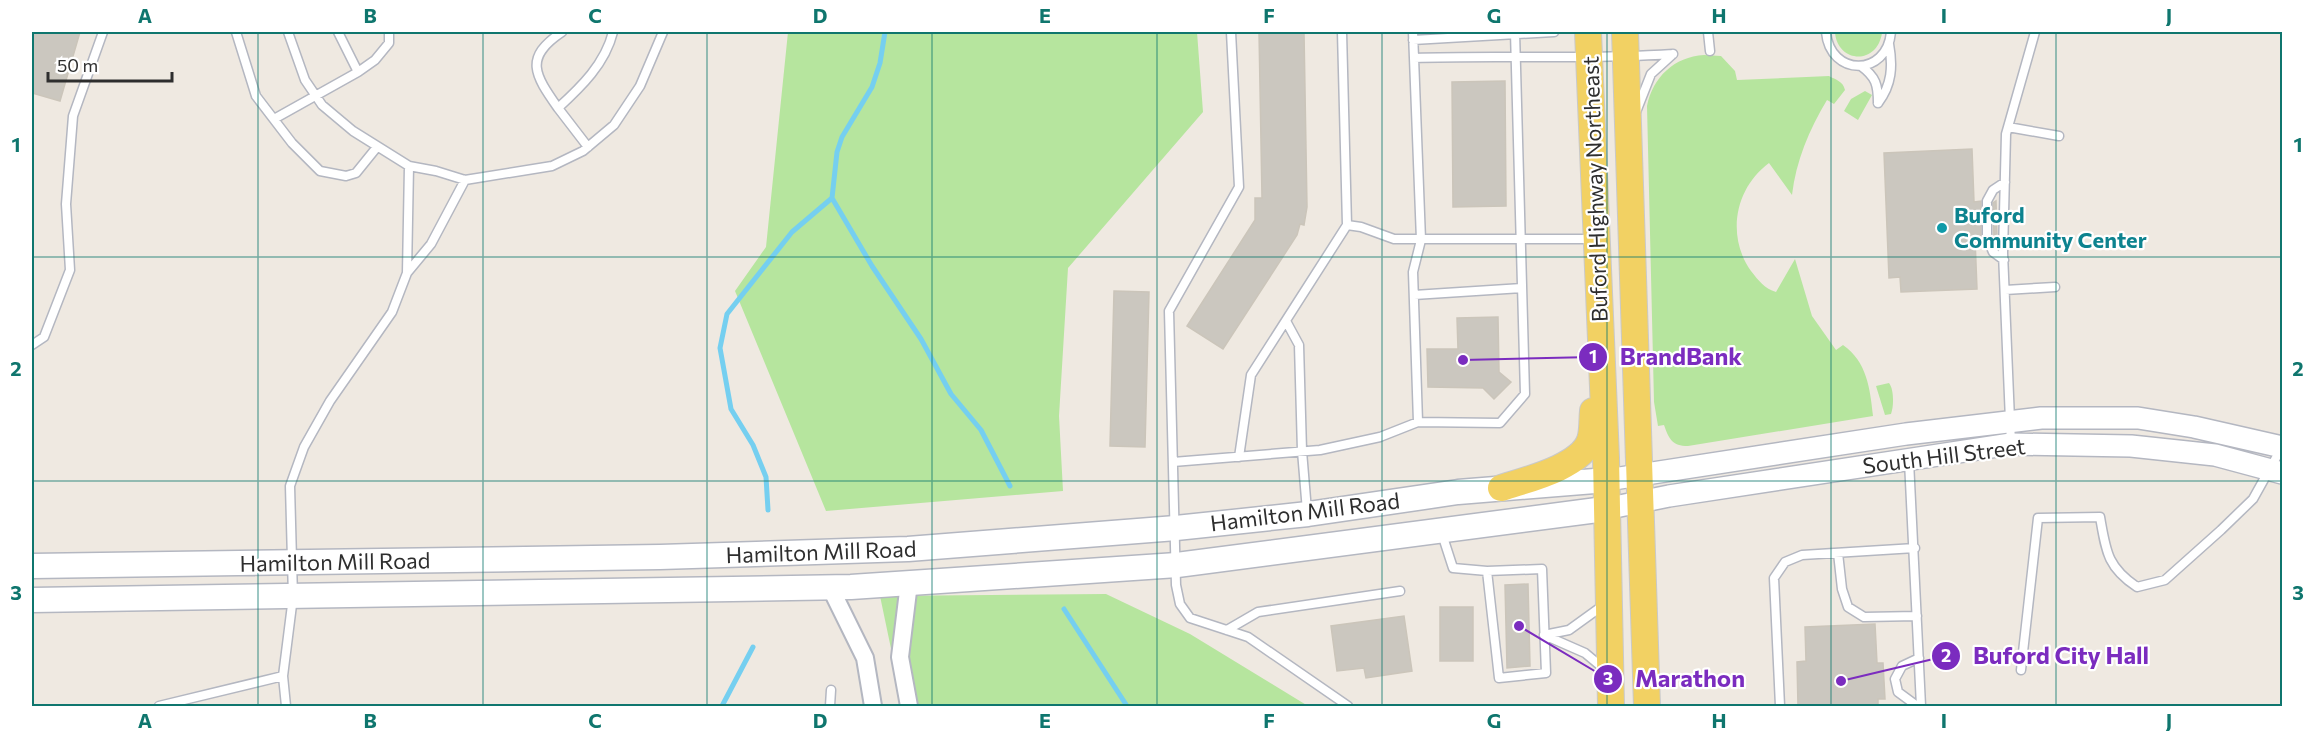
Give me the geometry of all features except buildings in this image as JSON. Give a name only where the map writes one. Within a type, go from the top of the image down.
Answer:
[{"type":"main road","name":"Buford Highway Northeast","points":[[1588,32],[1607,480],[1605,509],[1611,706]]},
{"type":"main road","name":"Buford Highway Northeast","points":[[1625,32],[1647,706]]},
{"type":"main road","points":[[1501,488],[1554,470],[1571,460],[1590,441],[1600,343]]},
{"type":"main road","name":"Hamilton Mill Road","points":[[32,566],[792,553],[931,547],[1176,528],[1308,514],[1501,488],[1607,480]]},
{"type":"main road","name":"Hamilton Mill Road","points":[[32,600],[830,587],[909,583],[1177,565],[1605,509]]},
{"type":"street","name":"South Hill Street","points":[[1607,480],[2010,420],[2082,417],[2138,418],[2194,427],[2283,447]]},
{"type":"street","name":"South Hill Street","points":[[1605,509],[1909,458],[2011,444],[2131,446],[2215,455],[2277,472]]},
{"type":"street","points":[[909,583],[900,657],[909,706]]},
{"type":"street","points":[[830,587],[865,658],[873,706]]},
{"type":"lane","points":[[32,345],[44,337],[70,270],[66,204],[73,116],[103,32]]},
{"type":"lane","points":[[236,32],[256,96],[292,143],[320,171],[346,176],[356,173],[377,147]]},
{"type":"lane","points":[[288,32],[305,80],[329,112],[377,147],[409,166],[465,180],[552,166],[588,147],[614,125],[640,86],[663,32]]},
{"type":"lane","points":[[338,32],[358,72]]},
{"type":"lane","points":[[274,119],[316,97],[375,60],[389,43],[389,32]]},
{"type":"lane","points":[[562,32],[540,50],[535,66],[539,82],[588,147]]},
{"type":"lane","points":[[558,108],[587,81],[610,42],[613,32]]},
{"type":"lane","points":[[1231,32],[1239,187],[1169,311],[1176,585],[1180,604],[1190,618],[1248,637],[1348,706]]},
{"type":"lane","points":[[1239,457],[1251,375],[1347,225],[1342,32]]},
{"type":"lane","points":[[1418,422],[1413,272],[1421,240],[1413,36],[1554,32]]},
{"type":"lane","points":[[1708,32],[1710,51]]},
{"type":"lane","points":[[1826,32],[1827,42],[1840,60],[1861,66],[1872,74],[1878,85],[1878,103],[1889,82],[1892,62],[1889,44],[1891,32]]},
{"type":"lane","points":[[2011,444],[2004,260],[2008,127],[2035,32]]},
{"type":"lane","points":[[1173,462],[1302,452],[1380,437],[1418,422],[1500,423],[1525,394],[1515,33]]},
{"type":"lane","points":[[1861,66],[1880,58],[1889,44]]},
{"type":"lane","points":[[1414,58],[1515,55],[1590,59],[1673,54],[1651,74],[1628,135]]},
{"type":"lane","points":[[2008,127],[2059,136]]},
{"type":"lane","points":[[407,273],[409,166]]},
{"type":"lane","points":[[286,706],[283,676],[293,597],[290,486],[304,447],[330,401],[392,312],[407,273],[436,236],[465,180]]},
{"type":"lane","points":[[2004,260],[1993,252],[1987,238],[1987,201],[1993,189],[2005,182]]},
{"type":"lane","points":[[1347,225],[1361,227],[1394,239],[1598,239]]},
{"type":"lane","points":[[2005,290],[2055,287]]},
{"type":"lane","points":[[1414,295],[1522,288]]},
{"type":"lane","points":[[1286,321],[1299,345],[1302,452],[1308,514]]},
{"type":"lane","points":[[2021,670],[2038,518],[2100,517],[2108,558],[2120,576],[2137,587],[2165,580],[2253,499],[2277,472],[2283,447]]},
{"type":"lane","points":[[1909,458],[1915,548],[1919,706]]},
{"type":"lane","points":[[1441,531],[1453,568],[1487,571],[1542,569],[1546,673],[1499,678],[1487,571]]},
{"type":"lane","points":[[1780,706],[1774,578],[1785,562],[1802,555],[1915,548]]},
{"type":"lane","points":[[1838,553],[1842,589],[1848,607],[1864,617],[1917,616]]},
{"type":"lane","points":[[1227,630],[1258,612],[1401,591]]},
{"type":"lane","points":[[1544,635],[1569,630],[1608,601]]},
{"type":"lane","points":[[1544,635],[1585,652],[1610,675]]},
{"type":"lane","points":[[1919,658],[1902,666],[1895,679],[1898,692],[1919,706]]},
{"type":"lane","points":[[159,706],[283,676]]},
{"type":"lane","points":[[830,706],[831,690]]},
{"type":"green space","points":[[788,32],[1197,32],[1203,112],[1068,268],[1059,416],[1063,491],[826,511],[735,291],[766,247]]},
{"type":"green space","points":[[1835,32],[1882,33],[1879,44],[1873,51],[1857,56],[1849,55],[1842,50]]},
{"type":"green space","points":[[1704,55],[1721,56],[1735,71],[1737,80],[1829,76],[1839,81],[1844,87],[1845,90],[1834,104],[1827,100],[1814,123],[1800,158],[1792,195],[1769,163],[1757,173],[1748,186],[1738,213],[1738,243],[1751,271],[1762,284],[1776,292],[1795,259],[1812,316],[1836,350],[1843,345],[1851,352],[1866,376],[1873,416],[1688,446],[1675,443],[1664,425],[1658,426],[1654,402],[1647,106],[1654,86],[1666,70],[1683,60]]},
{"type":"green space","points":[[1865,91],[1872,95],[1858,120],[1844,111],[1851,99]]},
{"type":"green space","points":[[1889,383],[1893,393],[1893,407],[1891,414],[1885,415],[1876,386]]},
{"type":"green space","points":[[1106,594],[1190,634],[1308,706],[903,706],[880,596]]},
{"type":"waterway","points":[[768,510],[766,477],[753,445],[731,409],[720,348],[727,314],[792,232],[832,198],[837,152],[842,137],[872,87],[880,63],[885,32]]},
{"type":"waterway","points":[[832,198],[872,266],[921,339],[951,394],[981,430],[1010,486]]},
{"type":"waterway","points":[[1064,609],[1127,706]]},
{"type":"waterway","points":[[722,706],[753,647]]},
{"type":"place","name":"Buford Community Center","points":[[1942,228]]},
{"type":"place","name":"BrandBank","points":[[1463,360]]},
{"type":"place","name":"Marathon","points":[[1519,626]]},
{"type":"place","name":"Buford City Hall","points":[[1841,681]]}]
